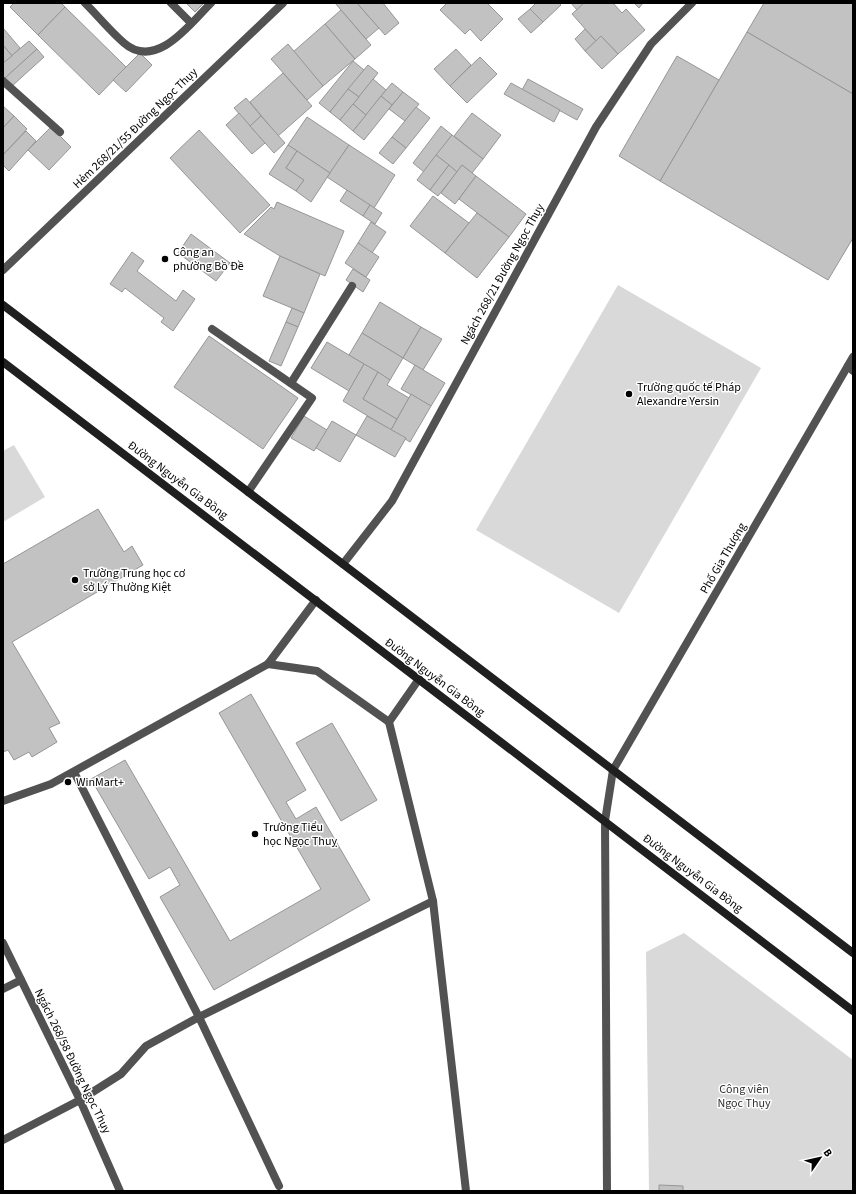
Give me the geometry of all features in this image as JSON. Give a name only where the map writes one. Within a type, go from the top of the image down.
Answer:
[{"type":"main road","points":[[3,305],[853,954]]},
{"type":"main road","name":"Đường Nguyễn Gia Bồng","points":[[3,362],[853,1011]]},
{"type":"street","points":[[85,3],[124,43],[136,50],[149,51],[161,48],[170,43],[211,3]]},
{"type":"street","points":[[171,3],[191,23]]},
{"type":"street","name":"Hẻm 268/21/55 Đường Ngọc Thụy","points":[[3,270],[283,3]]},
{"type":"street","name":"Ngách 268/21 Đường Ngọc Thụy","points":[[343,564],[392,501],[596,127],[651,44],[692,3]]},
{"type":"street","points":[[3,81],[60,132]]},
{"type":"street","points":[[291,383],[352,286]]},
{"type":"street","points":[[212,329],[312,398],[248,492]]},
{"type":"street","name":"Phố Gia Thượng","points":[[613,770],[850,368],[853,357]]},
{"type":"street","points":[[3,802],[51,784],[268,664],[316,600]]},
{"type":"street","points":[[268,664],[317,671],[389,722],[433,901],[466,1191]]},
{"type":"street","points":[[389,722],[419,679]]},
{"type":"street","points":[[607,1191],[605,821],[613,770]]},
{"type":"street","points":[[74,772],[199,1017],[280,1186]]},
{"type":"street","points":[[3,1140],[80,1100],[120,1074],[146,1046],[199,1017],[433,901]]},
{"type":"street","name":"Ngách 268/58 Đường Ngọc Thụy","points":[[3,943],[80,1100],[120,1191]]},
{"type":"street","points":[[3,989],[21,980]]},
{"type":"green space","points":[[618,285],[761,368],[619,613],[476,530]]},
{"type":"green space","points":[[14,445],[45,497],[3,522],[3,451]]},
{"type":"green space","name":"Công viên Ngọc Thụy","points":[[684,933],[853,1060],[853,1191],[649,1191],[646,952]]},
{"type":"building","points":[[14,3],[61,3],[65,7],[38,35],[10,7]]},
{"type":"building","points":[[186,3],[204,3],[195,12]]},
{"type":"building","points":[[335,3],[357,3],[379,28],[366,39]]},
{"type":"building","points":[[357,3],[383,3],[399,23],[385,35]]},
{"type":"building","points":[[447,3],[487,3],[503,19],[481,41],[470,29],[465,34],[440,10]]},
{"type":"building","points":[[536,3],[559,3],[561,5],[543,22],[530,9]]},
{"type":"building","points":[[571,3],[584,3],[577,10]]},
{"type":"building","points":[[584,3],[613,3],[622,13],[626,9],[645,30],[618,54],[601,36],[596,41],[572,14]]},
{"type":"building","points":[[634,3],[643,3],[639,8]]},
{"type":"building","points":[[764,3],[853,3],[853,94],[747,32]]},
{"type":"building","points":[[65,7],[126,67],[99,95],[38,35]]},
{"type":"building","points":[[530,9],[543,22],[531,33],[518,19]]},
{"type":"building","points":[[341,10],[371,45],[355,59],[325,24]]},
{"type":"building","points":[[325,24],[355,59],[323,86],[293,52]]},
{"type":"building","points":[[3,28],[20,48],[12,56],[3,45]]},
{"type":"building","points":[[585,29],[596,41],[585,51],[575,39]]},
{"type":"building","points":[[747,32],[853,94],[853,238],[828,280],[660,181]]},
{"type":"building","points":[[601,36],[618,54],[602,69],[585,51]]},
{"type":"building","points":[[29,41],[37,49],[5,78],[3,76],[3,63]]},
{"type":"building","points":[[288,44],[323,86],[307,100],[271,59]]},
{"type":"building","points":[[3,45],[12,56],[3,63]]},
{"type":"building","points":[[37,49],[44,57],[12,86],[5,78]]},
{"type":"building","points":[[456,49],[471,65],[450,86],[434,69]]},
{"type":"building","points":[[140,53],[152,65],[126,92],[113,80]]},
{"type":"building","points":[[677,56],[719,80],[660,181],[619,156]]},
{"type":"building","points":[[480,57],[497,74],[467,103],[450,86]]},
{"type":"building","points":[[353,61],[364,70],[330,112],[319,103]]},
{"type":"building","points":[[368,65],[378,73],[359,97],[348,89]]},
{"type":"building","points":[[283,73],[312,106],[278,136],[250,102]]},
{"type":"building","points":[[373,79],[386,90],[366,115],[353,104]]},
{"type":"building","points":[[528,79],[583,109],[577,120],[522,90]]},
{"type":"building","points":[[392,83],[403,92],[392,105],[381,96]]},
{"type":"building","points":[[511,83],[560,110],[554,122],[504,94]]},
{"type":"building","points":[[348,89],[359,97],[340,120],[330,112]]},
{"type":"building","points":[[403,92],[419,104],[405,121],[389,109]]},
{"type":"building","points":[[381,96],[392,105],[364,140],[353,131]]},
{"type":"building","points":[[246,98],[261,116],[250,126],[234,108]]},
{"type":"building","points":[[353,104],[366,115],[353,131],[340,120]]},
{"type":"building","points":[[3,106],[14,116],[3,128]]},
{"type":"building","points":[[416,107],[430,118],[406,148],[392,137]]},
{"type":"building","points":[[239,113],[265,143],[252,154],[226,125]]},
{"type":"building","points":[[472,113],[501,135],[483,159],[454,136]]},
{"type":"building","points":[[14,116],[27,129],[3,155],[3,128]]},
{"type":"building","points":[[261,116],[285,143],[274,153],[250,126]]},
{"type":"building","points":[[307,117],[349,145],[330,173],[288,145]]},
{"type":"building","points":[[441,126],[452,135],[424,172],[413,163]]},
{"type":"building","points":[[51,127],[71,147],[49,170],[28,150]]},
{"type":"building","points":[[199,130],[270,205],[240,233],[170,158]]},
{"type":"building","points":[[26,131],[36,141],[9,171],[3,165],[3,155]]},
{"type":"building","points":[[452,135],[483,159],[472,173],[462,165],[457,172],[436,155]]},
{"type":"building","points":[[392,137],[406,148],[393,164],[379,153]]},
{"type":"building","points":[[288,145],[297,151],[286,168],[304,180],[296,191],[269,174]]},
{"type":"building","points":[[349,145],[395,175],[374,208],[327,177]]},
{"type":"building","points":[[297,151],[330,173],[311,202],[296,191],[304,180],[286,168]]},
{"type":"building","points":[[436,155],[449,165],[430,190],[417,180]]},
{"type":"building","points":[[449,165],[457,172],[438,196],[430,190]]},
{"type":"building","points":[[462,165],[476,176],[455,204],[441,193]]},
{"type":"building","points":[[476,176],[526,214],[509,237],[459,199]]},
{"type":"building","points":[[347,190],[370,205],[363,216],[340,201]]},
{"type":"building","points":[[433,196],[469,223],[445,253],[410,226]]},
{"type":"building","points":[[277,202],[344,231],[325,276],[280,256],[244,234],[271,207],[274,209]]},
{"type":"building","points":[[370,205],[382,213],[375,224],[363,216]]},
{"type":"building","points":[[477,213],[509,237],[477,278],[445,253]]},
{"type":"building","points":[[371,222],[386,232],[372,253],[358,243]]},
{"type":"building","points":[[191,234],[230,263],[216,281],[178,253]]},
{"type":"building","points":[[358,243],[379,257],[366,277],[345,263]]},
{"type":"building","points":[[132,252],[144,261],[137,271],[176,301],[183,290],[195,299],[173,331],[161,322],[164,318],[125,288],[122,292],[110,284]]},
{"type":"building","points":[[280,256],[320,274],[304,313],[263,296]]},
{"type":"building","points":[[353,269],[370,280],[363,292],[346,280]]},
{"type":"building","points":[[380,302],[421,327],[403,358],[362,333]]},
{"type":"building","points":[[292,308],[304,313],[298,327],[286,322]]},
{"type":"building","points":[[286,322],[298,327],[281,366],[269,361]]},
{"type":"building","points":[[421,327],[442,339],[423,370],[403,358]]},
{"type":"building","points":[[362,333],[403,358],[390,380],[349,355]]},
{"type":"building","points":[[209,336],[298,398],[263,449],[174,387]]},
{"type":"building","points":[[327,342],[364,364],[349,391],[311,368]]},
{"type":"building","points":[[364,364],[378,372],[363,399],[397,419],[391,430],[343,401]]},
{"type":"building","points":[[415,365],[445,383],[431,406],[401,389]]},
{"type":"building","points":[[378,372],[390,380],[387,385],[409,398],[397,419],[363,399]]},
{"type":"building","points":[[411,394],[431,406],[410,442],[391,430]]},
{"type":"building","points":[[304,416],[327,430],[314,451],[291,438]]},
{"type":"building","points":[[367,416],[406,438],[395,457],[356,435]]},
{"type":"building","points":[[332,421],[356,435],[340,462],[316,448]]},
{"type":"building","points":[[98,509],[124,552],[132,546],[143,565],[12,642],[60,723],[49,728],[57,742],[32,757],[29,752],[14,760],[8,750],[3,752],[3,564]]},
{"type":"building","points":[[251,694],[306,790],[286,802],[296,819],[316,807],[370,900],[214,990],[160,897],[180,885],[170,867],[149,879],[91,779],[125,760],[230,941],[321,889],[219,713]]},
{"type":"building","points":[[332,723],[377,800],[341,821],[296,743]]},
{"type":"building","points":[[659,1185],[683,1186],[683,1191],[659,1191]]},
{"type":"place","name":"Công an phường Bồ Đề","points":[[165,259]]},
{"type":"place","name":"Trường quốc tế Pháp Alexandre Yersin","points":[[629,394]]},
{"type":"place","name":"Trường Trung học cơ sở Lý Thường Kiệt","points":[[75,580]]},
{"type":"place","name":"WinMart+","points":[[68,782]]},
{"type":"place","name":"Trường Tiểu học Ngọc Thuỵ","points":[[255,834]]}]
